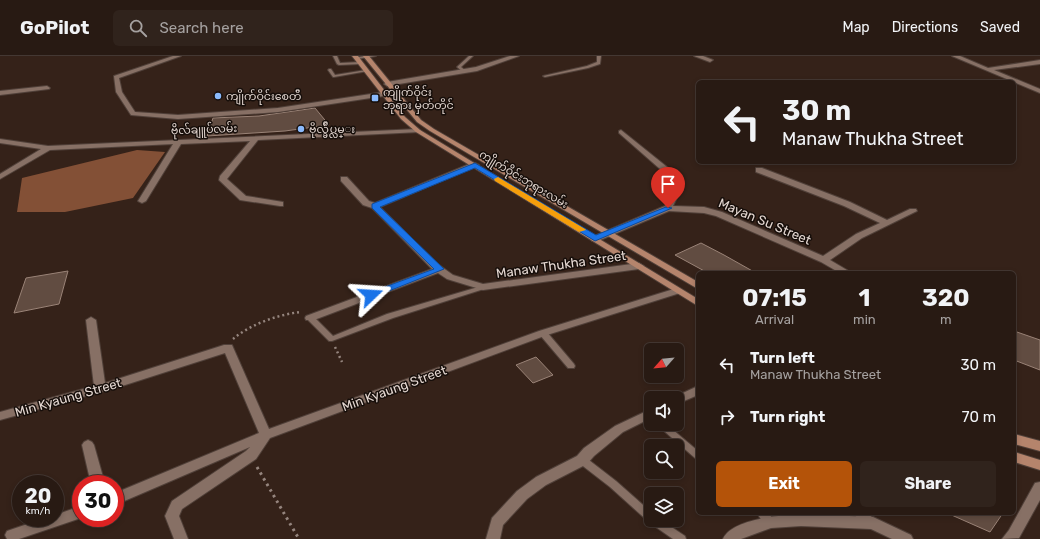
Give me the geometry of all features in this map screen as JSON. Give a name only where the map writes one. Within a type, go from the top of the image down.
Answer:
[{"type":"main road","name":"ကျိုက်ဝိုင်းဘုရားလမ်း","points":[[366,56],[419,122],[696,286]]},
{"type":"main road","name":"ကျိုက်ဝိုင်းဘုရားလမ်း","points":[[357,59],[403,118],[418,131],[696,302]]},
{"type":"main road","points":[[475,165],[486,161]]},
{"type":"main road","points":[[678,291],[696,286]]},
{"type":"main road","points":[[1016,440],[1040,446]]},
{"type":"main road","points":[[1016,458],[1040,466]]},
{"type":"street","points":[[178,56],[116,77],[119,92],[133,114],[178,117],[278,110],[384,94]]},
{"type":"street","points":[[387,84],[477,69],[516,56]]},
{"type":"street","points":[[697,56],[710,60]]},
{"type":"street","points":[[955,56],[1014,80]]},
{"type":"street","points":[[987,69],[1040,62]]},
{"type":"street","points":[[1016,81],[1040,91]]},
{"type":"street","points":[[0,93],[47,88]]},
{"type":"street","name":"ဗိုလ်ချူပ်လမ်း","points":[[0,177],[48,148],[418,131]]},
{"type":"street","points":[[621,132],[678,179],[680,183],[668,208]]},
{"type":"street","points":[[256,138],[222,178],[243,198],[280,204]]},
{"type":"street","points":[[0,141],[48,148]]},
{"type":"street","points":[[142,201],[179,141]]},
{"type":"street","points":[[375,206],[475,165]]},
{"type":"street","points":[[759,170],[847,204],[887,223]]},
{"type":"street","name":"Manaw Thukha Street","points":[[344,179],[366,203],[375,206],[450,277],[485,287],[639,266]]},
{"type":"street","name":"Mayan Su Street","points":[[595,239],[668,208],[704,210],[719,214],[824,260],[843,271]]},
{"type":"street","points":[[824,260],[859,236],[913,211]]},
{"type":"street","points":[[310,318],[440,269]]},
{"type":"street","name":"Min Kyaung Street","points":[[124,495],[266,435],[543,333],[678,291]]},
{"type":"street","points":[[91,320],[100,388]]},
{"type":"street","points":[[181,539],[172,516],[178,505],[251,455],[266,435],[228,348]]},
{"type":"street","name":"Min Kyaung Street","points":[[0,416],[100,388],[228,348]]},
{"type":"street","points":[[684,398],[696,394]]},
{"type":"street","points":[[493,539],[497,522],[522,495],[541,481],[582,460],[589,452],[619,429],[644,417]]},
{"type":"street","points":[[88,445],[96,475]]},
{"type":"street","points":[[1009,539],[1014,534],[1040,487]]},
{"type":"street","points":[[12,535],[72,515]]},
{"type":"street","points":[[730,539],[767,517],[873,523],[906,539]]},
{"type":"lane","points":[[335,56],[340,64],[366,56],[374,56]]},
{"type":"lane","points":[[464,71],[459,67],[471,56]]},
{"type":"lane","points":[[545,76],[588,67],[599,63],[599,56]]},
{"type":"lane","points":[[330,70],[334,76],[366,71]]},
{"type":"lane","name":"Manaw Thukha Street","points":[[332,339],[390,316],[485,287]]},
{"type":"lane","points":[[310,318],[332,339]]},
{"type":"lane","points":[[543,333],[571,366]]},
{"type":"lane","points":[[668,431],[696,454]]},
{"type":"lane","points":[[582,460],[613,484],[644,512]]},
{"type":"lane","points":[[861,515],[873,523]]},
{"type":"lane","points":[[664,527],[681,539]]},
{"type":"path","points":[[228,348],[235,337],[242,332],[287,315],[301,312],[310,318]]},
{"type":"path","points":[[332,339],[342,362]]},
{"type":"path","points":[[251,455],[299,539]]},
{"type":"shaded area","points":[[137,150],[165,152],[133,198],[65,212],[17,212],[22,178]]},
{"type":"building","points":[[315,108],[329,125],[285,131],[207,136],[213,118],[259,116]]},
{"type":"building","points":[[701,243],[752,271],[704,271],[675,255]]},
{"type":"building","points":[[68,271],[59,304],[14,313],[26,278]]},
{"type":"building","points":[[1016,332],[1040,340],[1040,370],[1016,361]]},
{"type":"building","points":[[536,357],[553,375],[533,383],[516,365]]},
{"type":"building","points":[[952,515],[1002,515],[990,532]]},
{"type":"slow traffic","points":[[498,179],[582,230]]},
{"type":"place","name":"ကျိုက်ဝိုင်းစေတီ","points":[[218,96]]},
{"type":"place","name":"ကျိုက်ဝိုင်း ဘုရား မှတ်တိုင်","points":[[375,98]]},
{"type":"place","name":"ဗိုလ္ခ်ဳပ္လမ္း","points":[[301,129]]},
{"type":"route","points":[[371,295],[440,269],[432,264],[375,206],[475,165],[595,239],[668,208]]}]
